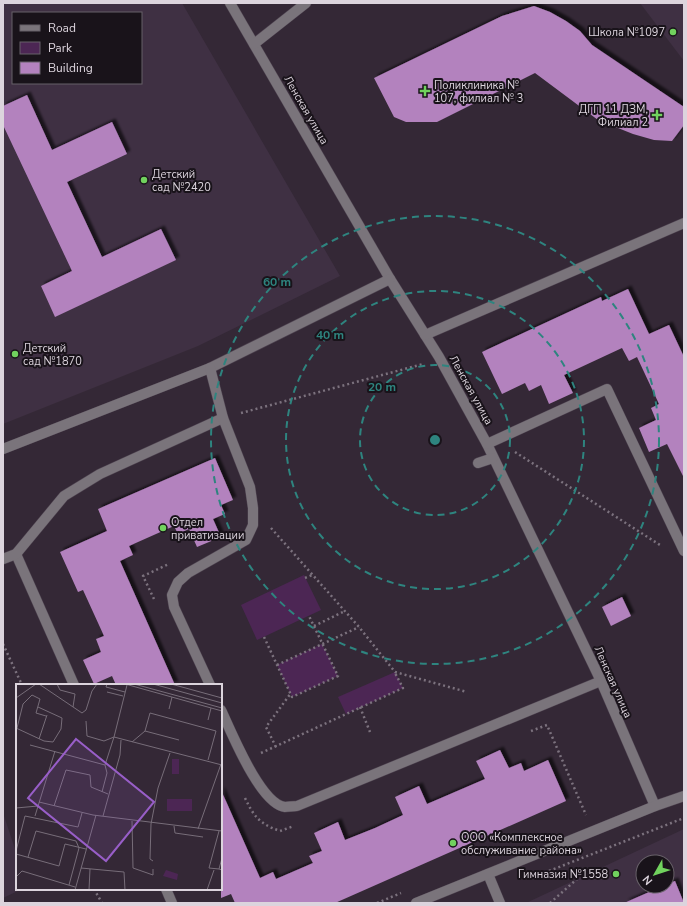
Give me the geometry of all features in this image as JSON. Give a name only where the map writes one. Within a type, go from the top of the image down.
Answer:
[{"type":"street","name":"Ленская улица","points":[[230,3],[390,279],[491,442],[493,458],[601,681],[655,806]]},
{"type":"street","points":[[254,44],[306,3]]},
{"type":"street","points":[[425,335],[684,223]]},
{"type":"street","points":[[3,449],[210,368],[390,279]]},
{"type":"street","points":[[210,368],[223,418],[250,487],[253,508],[252,525],[246,540],[188,573],[178,582],[172,594],[174,607],[210,684]]},
{"type":"street","points":[[491,442],[607,389],[684,552]]},
{"type":"street","points":[[3,559],[16,554],[64,496],[100,474],[223,418]]},
{"type":"street","points":[[478,463],[493,458]]},
{"type":"street","points":[[16,554],[74,684]]},
{"type":"street","points":[[222,712],[242,755],[262,788],[270,799],[284,807],[304,803],[601,681]]},
{"type":"street","points":[[416,903],[655,806],[684,796]]},
{"type":"street","points":[[488,874],[500,903]]},
{"type":"street","points":[[166,890],[172,903]]},
{"type":"path","points":[[223,418],[430,362],[439,357]]},
{"type":"path","points":[[491,442],[664,548]]},
{"type":"path","points":[[253,508],[359,627],[395,672],[403,688],[255,756]]},
{"type":"path","points":[[155,603],[143,576],[172,563]]},
{"type":"path","points":[[305,578],[312,574]]},
{"type":"path","points":[[314,626],[345,611]]},
{"type":"path","points":[[264,637],[292,697],[338,676],[309,616]]},
{"type":"path","points":[[277,665],[359,627]]},
{"type":"path","points":[[3,644],[22,684]]},
{"type":"path","points":[[395,672],[467,692]]},
{"type":"path","points":[[276,746],[266,727],[290,694]]},
{"type":"path","points":[[360,707],[370,732]]},
{"type":"path","points":[[541,874],[684,818]]},
{"type":"path","points":[[550,903],[577,879]]},
{"type":"path","points":[[95,890],[102,903]]},
{"type":"path","points":[[377,903],[406,891]]},
{"type":"shaded area","name":"Детский сад №2420","points":[[3,3],[182,3],[340,276],[198,346],[3,424]]},
{"type":"shaded area","name":"Школа №1097","points":[[640,3],[684,3],[684,61]]},
{"type":"shaded area","points":[[3,813],[16,852],[16,890],[20,890],[3,898]]},
{"type":"shaded area","name":"Гимназия №1558","points":[[684,829],[684,903],[526,903]]},
{"type":"green space","points":[[304,575],[321,610],[257,640],[241,605]]},
{"type":"green space","points":[[322,644],[338,676],[292,697],[277,665]]},
{"type":"green space","points":[[395,672],[403,688],[346,714],[338,697]]},
{"type":"building","points":[[534,6],[550,12],[566,21],[580,31],[592,45],[684,107],[684,125],[672,141],[654,140],[633,134],[598,120],[535,73],[437,122],[406,122],[394,117],[374,78],[502,16]]},
{"type":"building","points":[[27,95],[52,150],[112,122],[127,154],[67,182],[102,257],[161,229],[176,260],[55,317],[41,286],[72,271],[3,125],[3,106]]},
{"type":"building","points":[[628,289],[649,334],[669,325],[684,357],[684,478],[667,444],[649,452],[639,428],[656,420],[651,408],[659,404],[637,357],[629,361],[622,348],[564,375],[573,393],[549,404],[541,385],[529,391],[525,383],[502,394],[482,352],[601,297],[602,301]]},
{"type":"building","points":[[215,458],[233,500],[221,505],[225,514],[213,519],[221,537],[197,547],[189,529],[178,534],[174,526],[129,546],[133,555],[120,561],[175,684],[116,684],[112,676],[94,684],[83,660],[101,652],[96,639],[104,636],[83,590],[78,592],[60,552],[107,531],[98,509]]},
{"type":"building","points":[[622,597],[631,616],[611,626],[602,607]]},
{"type":"building","points":[[500,750],[509,768],[521,763],[524,771],[548,760],[566,801],[335,903],[235,903],[231,894],[221,898],[222,792],[260,878],[273,872],[276,879],[313,863],[309,856],[322,851],[314,833],[338,822],[345,840],[375,828],[403,815],[395,797],[419,786],[427,804],[485,779],[476,761]]},
{"type":"building","points":[[675,881],[684,903],[624,903],[645,894],[675,894]]},
{"type":"place","name":"Школа №1097","points":[[673,32]]},
{"type":"place","name":"Поликлиника № 107, филиал № 3","points":[[425,91]]},
{"type":"place","name":"ДГП 11 ДЗМ, Филиал 2","points":[[657,115]]},
{"type":"place","name":"Детский сад №2420","points":[[144,180]]},
{"type":"place","name":"Детский сад №1870","points":[[15,354]]},
{"type":"place","name":"Отдел приватизации","points":[[163,528]]},
{"type":"place","name":"ООО «Комплексное обслуживание района»","points":[[453,843]]},
{"type":"place","name":"Гимназия №1558","points":[[616,874]]}]
